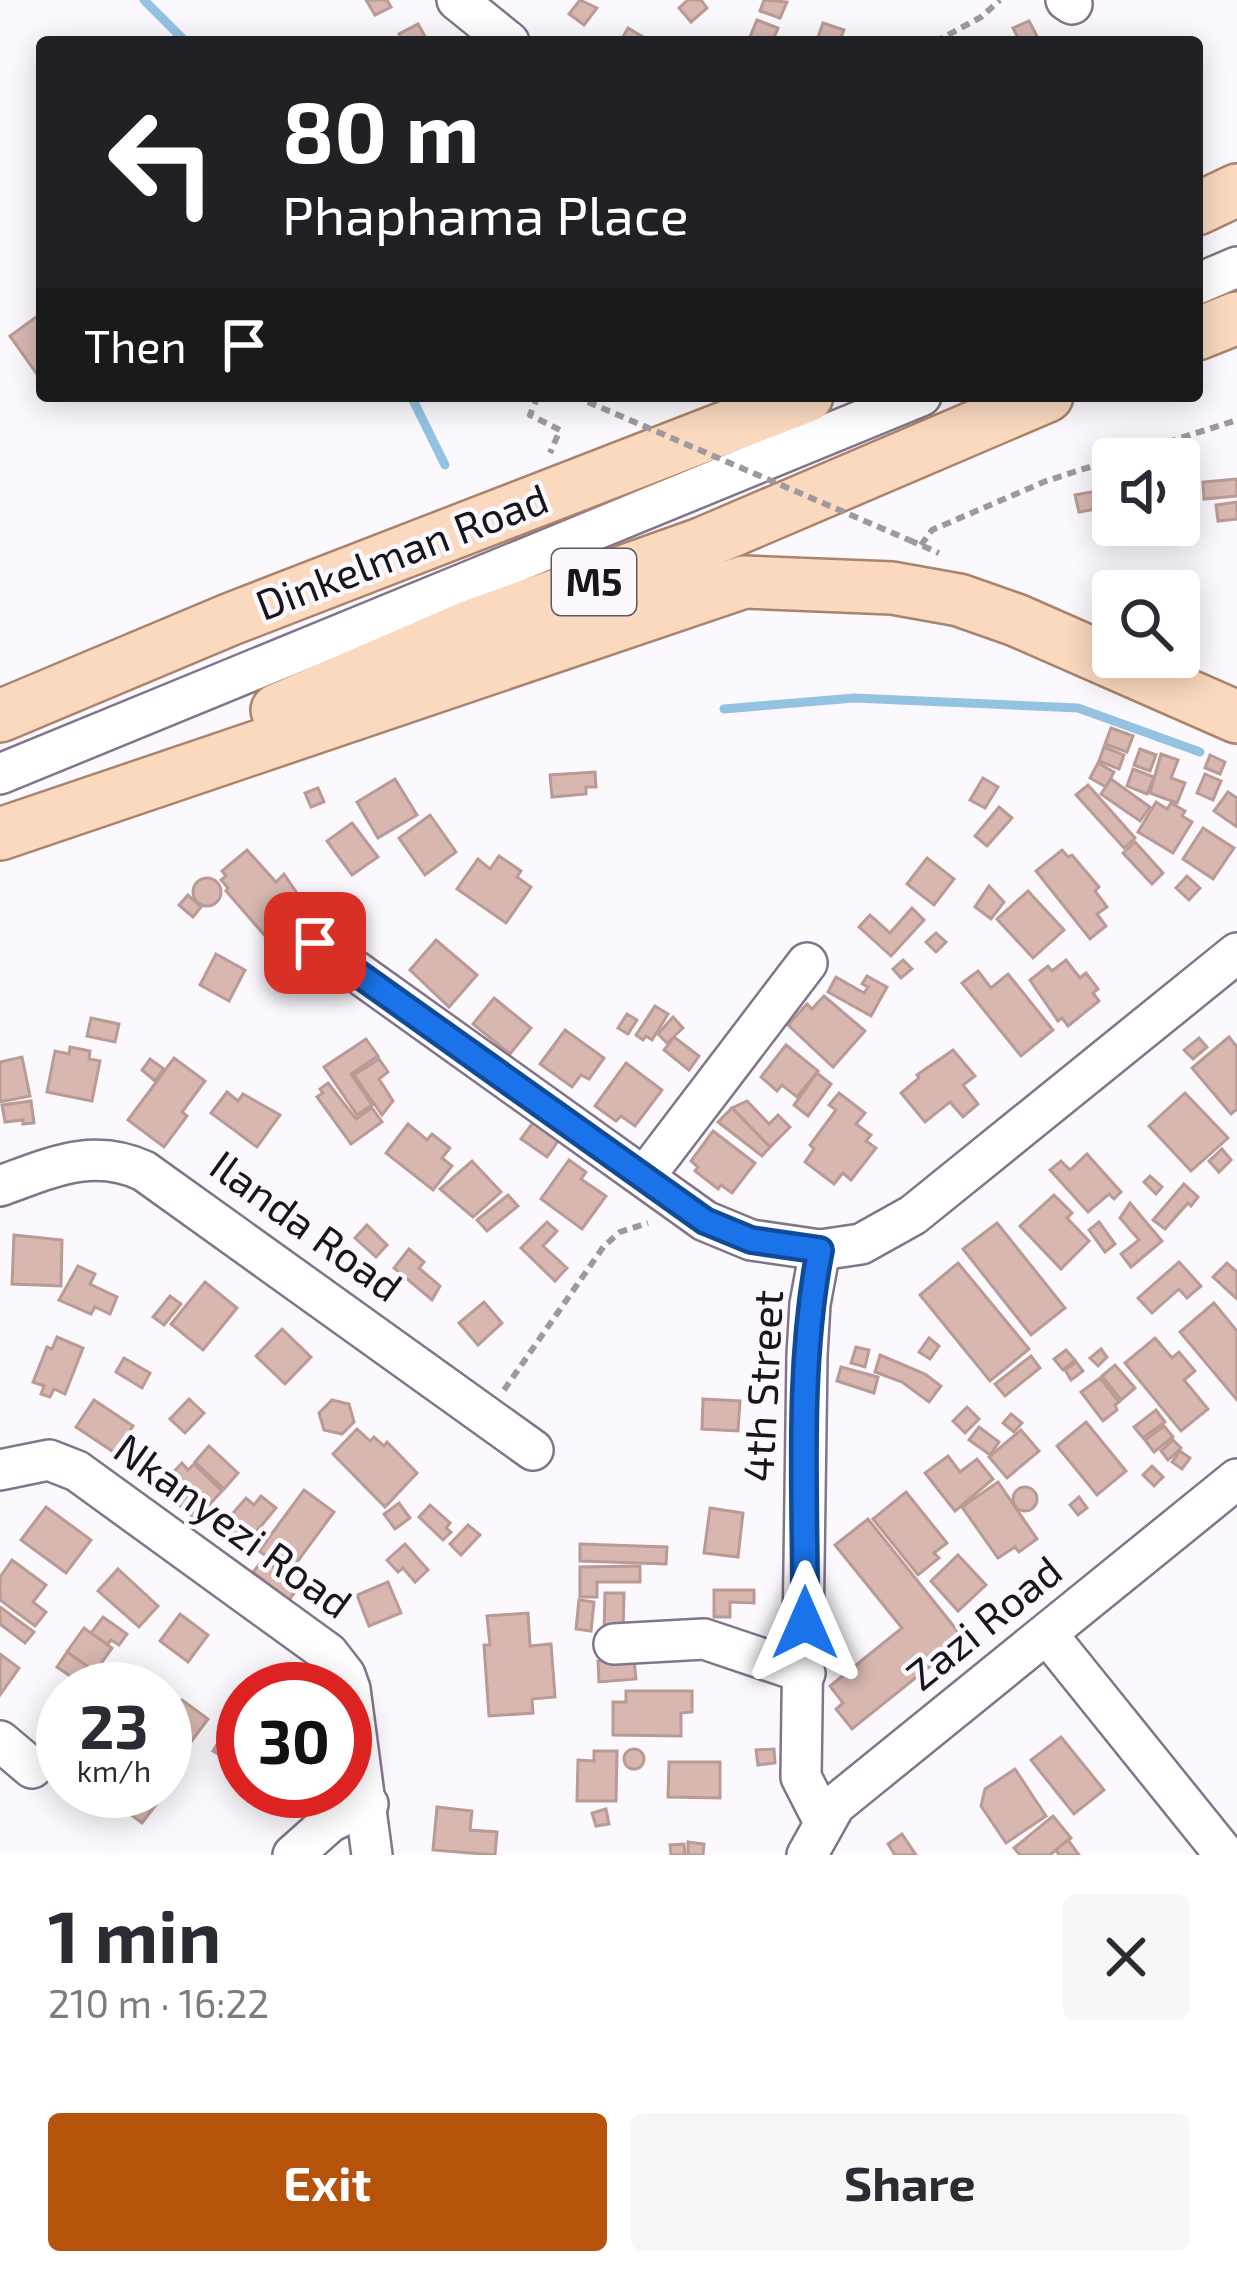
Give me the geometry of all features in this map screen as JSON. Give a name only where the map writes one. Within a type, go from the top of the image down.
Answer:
[{"type":"main road","points":[[1203,206],[1237,190]]},
{"type":"main road","points":[[1203,236],[1237,222]]},
{"type":"main road","points":[[1203,331],[1237,317]]},
{"type":"main road","name":"Dinkelman Road","points":[[0,716],[231,619],[792,402]]},
{"type":"main road","name":"M5","points":[[0,830],[473,626],[701,544],[1033,402]]},
{"type":"main road","points":[[0,830],[744,582],[892,588],[959,600],[1016,620],[1237,717]]},
{"type":"street","points":[[471,4],[502,36]]},
{"type":"street","points":[[1203,281],[1237,267]]},
{"type":"street","points":[[0,774],[906,402]]},
{"type":"street","points":[[315,943],[684,1207],[728,1233],[820,1250]]},
{"type":"street","name":"4th Street","points":[[815,1838],[801,1777],[807,1355],[820,1250],[861,1244],[913,1215],[1237,953]]},
{"type":"street","points":[[645,1176],[807,963]]},
{"type":"street","name":"Ilanda Road","points":[[0,1186],[86,1158],[125,1162],[144,1171],[533,1450]]},
{"type":"street","name":"Nkanyezi Road","points":[[0,1470],[49,1460],[77,1471],[335,1662]]},
{"type":"street","name":"Zazi Road","points":[[815,1838],[847,1795],[1237,1479]]},
{"type":"street","points":[[1047,1634],[1225,1855]]},
{"type":"street","points":[[614,1644],[704,1639],[805,1673]]},
{"type":"street","points":[[0,1742],[32,1768]]},
{"type":"street","points":[[293,1855],[338,1818]]},
{"type":"street","name":"Nkanyezi Road","points":[[369,1818],[372,1855]]},
{"type":"path","points":[[946,36],[1000,0]]},
{"type":"path","points":[[535,402],[530,415],[560,430],[547,461]]},
{"type":"path","points":[[588,402],[909,540]]},
{"type":"path","points":[[921,545],[932,530],[1046,481],[1237,420]]},
{"type":"path","points":[[486,1416],[612,1238],[684,1207]]},
{"type":"building","points":[[366,0],[387,0],[391,7],[375,15]]},
{"type":"building","points":[[580,0],[597,8],[584,25],[569,14]]},
{"type":"building","points":[[688,0],[701,0],[707,8],[691,22],[679,8]]},
{"type":"building","points":[[764,0],[787,2],[780,18],[760,11]]},
{"type":"building","points":[[757,20],[778,28],[775,36],[750,36]]},
{"type":"building","points":[[1029,21],[1037,36],[1017,36],[1013,28]]},
{"type":"building","points":[[823,23],[844,30],[842,36],[818,36]]},
{"type":"building","points":[[418,24],[425,36],[400,36]]},
{"type":"building","points":[[36,317],[36,373],[10,336]]},
{"type":"building","points":[[1237,479],[1237,496],[1204,499],[1203,482]]},
{"type":"building","points":[[1092,492],[1092,510],[1079,512],[1075,495]]},
{"type":"building","points":[[1237,502],[1237,519],[1218,521],[1216,505]]},
{"type":"building","points":[[1111,728],[1133,736],[1127,752],[1105,744]]},
{"type":"building","points":[[1104,747],[1124,755],[1119,769],[1099,761]]},
{"type":"building","points":[[1140,749],[1156,755],[1150,771],[1134,765]]},
{"type":"building","points":[[1161,754],[1178,760],[1171,778],[1185,783],[1177,803],[1150,793]]},
{"type":"building","points":[[1210,755],[1225,762],[1220,774],[1205,768]]},
{"type":"building","points":[[1098,763],[1114,772],[1106,787],[1090,778]]},
{"type":"building","points":[[1133,769],[1154,777],[1147,794],[1127,786]]},
{"type":"building","points":[[595,772],[596,787],[586,787],[586,794],[552,797],[550,775]]},
{"type":"building","points":[[1205,774],[1221,781],[1213,800],[1197,793]]},
{"type":"building","points":[[983,778],[998,787],[985,808],[970,800]]},
{"type":"building","points":[[395,779],[417,815],[378,838],[357,802]]},
{"type":"building","points":[[1111,779],[1150,807],[1140,821],[1101,794]]},
{"type":"building","points":[[1088,785],[1135,838],[1124,848],[1076,795]]},
{"type":"building","points":[[318,788],[324,802],[311,807],[305,793]]},
{"type":"building","points":[[1228,792],[1237,798],[1237,827],[1214,811]]},
{"type":"building","points":[[1156,802],[1167,809],[1171,803],[1192,822],[1173,853],[1138,832]]},
{"type":"building","points":[[999,807],[1012,818],[987,846],[975,836]]},
{"type":"building","points":[[430,815],[456,852],[425,875],[399,838]]},
{"type":"building","points":[[352,823],[378,857],[352,875],[327,841]]},
{"type":"building","points":[[1203,828],[1234,848],[1213,879],[1183,859]]},
{"type":"building","points":[[1135,842],[1163,873],[1152,884],[1123,853]]},
{"type":"building","points":[[247,850],[276,882],[284,874],[305,905],[300,910],[306,917],[284,937],[277,929],[267,938],[221,880],[226,876],[222,871]]},
{"type":"building","points":[[1062,850],[1099,887],[1095,891],[1107,907],[1097,914],[1106,926],[1090,939],[1036,871]]},
{"type":"building","points":[[499,856],[521,871],[517,877],[531,887],[506,923],[457,889],[478,859],[490,869]]},
{"type":"building","points":[[927,858],[954,879],[934,905],[907,884]]},
{"type":"building","points":[[1187,876],[1200,888],[1189,900],[1176,888]]},
{"type":"building","points":[[207,878],[217,882],[221,892],[217,902],[207,906],[197,902],[193,892],[197,882]]},
{"type":"building","points":[[989,886],[1004,902],[991,919],[975,907]]},
{"type":"building","points":[[1028,891],[1064,930],[1033,958],[997,919]]},
{"type":"building","points":[[188,895],[201,907],[193,917],[179,905]]},
{"type":"building","points":[[912,908],[924,920],[891,956],[859,927],[870,915],[890,933]]},
{"type":"building","points":[[936,933],[946,942],[936,952],[926,942]]},
{"type":"building","points":[[436,940],[477,975],[449,1007],[410,970]]},
{"type":"building","points":[[216,954],[245,970],[229,1001],[200,985]]},
{"type":"building","points":[[903,960],[912,969],[901,978],[893,969]]},
{"type":"building","points":[[1066,960],[1080,978],[1086,973],[1098,989],[1093,993],[1099,1001],[1068,1026],[1062,1018],[1058,1021],[1030,980]]},
{"type":"building","points":[[978,971],[991,988],[1008,974],[1053,1030],[1021,1056],[962,983]]},
{"type":"building","points":[[867,976],[887,987],[871,1016],[828,992],[836,977],[864,993]]},
{"type":"building","points":[[824,996],[865,1031],[833,1067],[788,1025],[807,1004],[812,1009]]},
{"type":"building","points":[[494,998],[531,1028],[510,1054],[473,1024]]},
{"type":"building","points":[[655,1006],[668,1014],[652,1040],[646,1036],[643,1040],[636,1035]]},
{"type":"building","points":[[627,1014],[637,1020],[628,1034],[618,1028]]},
{"type":"building","points":[[673,1017],[683,1028],[667,1043],[658,1034]]},
{"type":"building","points":[[91,1018],[119,1024],[115,1042],[87,1036]]},
{"type":"building","points":[[565,1030],[604,1058],[589,1079],[581,1075],[572,1087],[540,1064]]},
{"type":"building","points":[[674,1037],[699,1056],[689,1070],[664,1050]]},
{"type":"building","points":[[1229,1037],[1237,1047],[1237,1109],[1231,1114],[1192,1068]]},
{"type":"building","points":[[1199,1038],[1207,1047],[1193,1059],[1184,1050]]},
{"type":"building","points":[[366,1039],[378,1056],[351,1074],[372,1105],[357,1115],[324,1067]]},
{"type":"building","points":[[786,1045],[818,1071],[797,1097],[782,1085],[777,1091],[761,1077]]},
{"type":"building","points":[[70,1047],[90,1051],[89,1059],[100,1061],[92,1101],[47,1092],[55,1051],[69,1054]]},
{"type":"building","points":[[953,1050],[975,1076],[963,1085],[978,1104],[963,1117],[950,1102],[925,1122],[901,1093],[917,1075]]},
{"type":"building","points":[[22,1057],[30,1096],[0,1102],[0,1062]]},
{"type":"building","points":[[174,1058],[205,1081],[164,1147],[128,1120]]},
{"type":"building","points":[[150,1059],[164,1069],[155,1081],[142,1070]]},
{"type":"building","points":[[379,1059],[388,1072],[379,1079],[393,1101],[382,1115],[354,1075]]},
{"type":"building","points":[[626,1063],[662,1090],[635,1126],[621,1116],[616,1121],[595,1106]]},
{"type":"building","points":[[817,1073],[831,1084],[808,1116],[794,1105]]},
{"type":"building","points":[[328,1083],[356,1119],[372,1108],[382,1122],[351,1144],[317,1097]]},
{"type":"building","points":[[227,1092],[238,1101],[243,1094],[280,1115],[257,1147],[211,1113]]},
{"type":"building","points":[[839,1093],[865,1113],[856,1124],[871,1135],[866,1141],[876,1148],[851,1180],[843,1173],[834,1184],[805,1162],[814,1149],[810,1145],[836,1110],[829,1105]]},
{"type":"building","points":[[1185,1093],[1228,1138],[1191,1171],[1149,1126]]},
{"type":"building","points":[[31,1101],[34,1123],[5,1122],[2,1105]]},
{"type":"building","points":[[747,1101],[769,1124],[778,1115],[790,1127],[770,1147],[732,1108]]},
{"type":"building","points":[[732,1108],[770,1147],[762,1156],[718,1122]]},
{"type":"building","points":[[537,1117],[563,1134],[547,1157],[521,1139]]},
{"type":"building","points":[[408,1124],[427,1140],[432,1134],[450,1148],[442,1158],[452,1166],[433,1190],[386,1153]]},
{"type":"building","points":[[713,1131],[755,1163],[732,1193],[721,1185],[718,1189],[695,1171],[698,1167],[691,1161]]},
{"type":"building","points":[[1222,1149],[1231,1160],[1219,1172],[1209,1161]]},
{"type":"building","points":[[1087,1154],[1121,1192],[1114,1199],[1109,1194],[1088,1212],[1050,1170],[1061,1161],[1070,1170]]},
{"type":"building","points":[[569,1160],[586,1172],[581,1179],[606,1196],[582,1229],[541,1199]]},
{"type":"building","points":[[472,1161],[501,1192],[473,1217],[440,1189]]},
{"type":"building","points":[[1150,1176],[1162,1187],[1156,1194],[1144,1182]]},
{"type":"building","points":[[1184,1184],[1198,1197],[1165,1229],[1153,1220]]},
{"type":"building","points":[[508,1195],[518,1206],[487,1231],[477,1220]]},
{"type":"building","points":[[1054,1195],[1089,1241],[1061,1269],[1020,1226]]},
{"type":"building","points":[[1130,1203],[1162,1241],[1131,1267],[1121,1254],[1139,1240],[1120,1218]]},
{"type":"building","points":[[547,1222],[557,1231],[543,1246],[567,1268],[555,1281],[521,1248]]},
{"type":"building","points":[[1099,1222],[1115,1244],[1105,1252],[1089,1230]]},
{"type":"building","points":[[997,1223],[1065,1308],[1031,1335],[963,1249]]},
{"type":"building","points":[[367,1225],[387,1245],[376,1257],[355,1238]]},
{"type":"building","points":[[14,1235],[62,1240],[61,1286],[12,1284]]},
{"type":"building","points":[[409,1249],[424,1262],[419,1268],[440,1286],[432,1300],[394,1268]]},
{"type":"building","points":[[1179,1262],[1201,1286],[1187,1298],[1179,1289],[1152,1313],[1138,1298]]},
{"type":"building","points":[[958,1263],[1029,1349],[990,1381],[920,1295]]},
{"type":"building","points":[[1227,1263],[1237,1272],[1237,1299],[1213,1277]]},
{"type":"building","points":[[78,1266],[95,1274],[90,1284],[117,1297],[110,1314],[95,1307],[91,1314],[59,1300]]},
{"type":"building","points":[[205,1282],[237,1308],[203,1350],[171,1324]]},
{"type":"building","points":[[170,1296],[181,1304],[164,1325],[153,1317]]},
{"type":"building","points":[[484,1302],[502,1323],[478,1345],[459,1323]]},
{"type":"building","points":[[1214,1303],[1237,1331],[1237,1400],[1180,1332]]},
{"type":"building","points":[[282,1329],[311,1357],[285,1384],[256,1356]]},
{"type":"building","points":[[57,1337],[83,1348],[65,1394],[54,1389],[50,1397],[41,1394],[44,1386],[33,1382],[47,1347],[52,1349]]},
{"type":"building","points":[[929,1338],[939,1346],[930,1359],[919,1352]]},
{"type":"building","points":[[1155,1338],[1172,1358],[1179,1352],[1195,1371],[1184,1380],[1208,1409],[1181,1431],[1125,1363]]},
{"type":"building","points":[[856,1347],[869,1350],[865,1367],[851,1363]]},
{"type":"building","points":[[1101,1349],[1107,1357],[1098,1366],[1090,1358]]},
{"type":"building","points":[[1066,1350],[1075,1360],[1063,1370],[1054,1359]]},
{"type":"building","points":[[880,1355],[941,1386],[929,1402],[902,1382],[875,1372]]},
{"type":"building","points":[[1031,1356],[1040,1368],[1005,1396],[995,1384]]},
{"type":"building","points":[[124,1358],[150,1373],[142,1388],[116,1372]]},
{"type":"building","points":[[1076,1362],[1083,1371],[1071,1380],[1065,1370]]},
{"type":"building","points":[[1115,1365],[1135,1388],[1121,1400],[1102,1376]]},
{"type":"building","points":[[841,1367],[878,1377],[874,1393],[837,1381]]},
{"type":"building","points":[[1100,1378],[1119,1402],[1117,1410],[1103,1421],[1081,1392]]},
{"type":"building","points":[[189,1399],[204,1413],[185,1433],[170,1419]]},
{"type":"building","points":[[703,1399],[740,1401],[738,1431],[702,1429]]},
{"type":"building","points":[[94,1400],[133,1426],[115,1453],[76,1427]]},
{"type":"building","points":[[332,1400],[349,1404],[354,1422],[342,1434],[324,1430],[319,1413]]},
{"type":"building","points":[[967,1407],[979,1419],[965,1433],[953,1421]]},
{"type":"building","points":[[1156,1410],[1165,1422],[1143,1438],[1134,1427]]},
{"type":"building","points":[[1011,1414],[1022,1423],[1014,1432],[1003,1423]]},
{"type":"building","points":[[1086,1422],[1126,1471],[1097,1495],[1057,1446]]},
{"type":"building","points":[[1164,1426],[1173,1437],[1154,1452],[1145,1440]]},
{"type":"building","points":[[979,1427],[999,1442],[990,1455],[969,1440]]},
{"type":"building","points":[[357,1429],[370,1441],[374,1437],[384,1446],[387,1442],[417,1473],[385,1507],[333,1454]]},
{"type":"building","points":[[1021,1430],[1039,1451],[1007,1478],[989,1457]]},
{"type":"building","points":[[1173,1440],[1181,1448],[1168,1460],[1161,1451]]},
{"type":"building","points":[[209,1446],[238,1473],[224,1489],[195,1462]]},
{"type":"building","points":[[1180,1451],[1190,1458],[1182,1469],[1172,1462]]},
{"type":"building","points":[[948,1456],[960,1472],[977,1459],[993,1479],[955,1511],[925,1473]]},
{"type":"building","points":[[182,1463],[188,1470],[194,1464],[222,1491],[195,1520],[166,1493],[175,1483],[169,1477]]},
{"type":"building","points":[[1152,1466],[1163,1477],[1154,1486],[1143,1475]]},
{"type":"building","points":[[998,1482],[1037,1539],[1019,1552],[1015,1547],[998,1558],[962,1507]]},
{"type":"building","points":[[1025,1487],[1034,1490],[1034,1508],[1025,1511],[1016,1508],[1013,1499],[1016,1490]]},
{"type":"building","points":[[304,1490],[334,1512],[289,1573],[259,1551]]},
{"type":"building","points":[[906,1492],[947,1543],[934,1553],[939,1558],[918,1575],[873,1519]]},
{"type":"building","points":[[261,1496],[276,1508],[251,1538],[242,1530],[235,1539],[221,1527],[246,1498],[254,1505]]},
{"type":"building","points":[[1079,1497],[1087,1508],[1078,1515],[1070,1505]]},
{"type":"building","points":[[399,1503],[410,1518],[395,1529],[384,1514]]},
{"type":"building","points":[[430,1505],[450,1523],[446,1528],[451,1532],[443,1540],[419,1517]]},
{"type":"building","points":[[46,1507],[91,1540],[66,1573],[21,1540]]},
{"type":"building","points":[[710,1508],[743,1513],[738,1557],[704,1553]]},
{"type":"building","points":[[868,1519],[964,1639],[852,1729],[836,1709],[843,1703],[830,1686],[902,1628],[835,1545]]},
{"type":"building","points":[[468,1525],[480,1535],[461,1555],[450,1544]]},
{"type":"building","points":[[405,1544],[428,1570],[415,1582],[387,1560]]},
{"type":"building","points":[[580,1544],[667,1547],[666,1564],[580,1561]]},
{"type":"building","points":[[958,1555],[986,1585],[958,1611],[931,1581]]},
{"type":"building","points":[[264,1559],[299,1587],[289,1600],[253,1572]]},
{"type":"building","points":[[12,1560],[46,1585],[33,1602],[46,1612],[35,1626],[0,1600],[0,1577]]},
{"type":"building","points":[[640,1566],[640,1582],[597,1582],[597,1597],[580,1597],[580,1567]]},
{"type":"building","points":[[118,1569],[158,1606],[139,1627],[98,1591]]},
{"type":"building","points":[[388,1582],[401,1613],[369,1626],[357,1595]]},
{"type":"building","points":[[714,1590],[754,1590],[754,1603],[730,1602],[730,1617],[714,1617]]},
{"type":"building","points":[[605,1593],[624,1593],[623,1634],[604,1633]]},
{"type":"building","points":[[579,1600],[594,1602],[591,1631],[576,1629]]},
{"type":"building","points":[[0,1607],[34,1632],[25,1643],[0,1624]]},
{"type":"building","points":[[528,1613],[530,1646],[551,1644],[555,1697],[532,1699],[533,1713],[489,1716],[487,1616]]},
{"type":"building","points":[[180,1614],[208,1635],[188,1662],[160,1641]]},
{"type":"building","points":[[103,1617],[127,1634],[119,1645],[111,1640],[107,1645],[91,1633]]},
{"type":"building","points":[[84,1628],[112,1648],[102,1662],[81,1662],[67,1652]]},
{"type":"building","points":[[67,1652],[81,1662],[60,1662]]},
{"type":"building","points":[[0,1654],[19,1668],[0,1695]]},
{"type":"building","points":[[634,1659],[636,1679],[599,1682],[598,1661]]},
{"type":"building","points":[[626,1691],[692,1691],[692,1712],[681,1713],[681,1736],[613,1735],[613,1702],[626,1702]]},
{"type":"building","points":[[192,1707],[208,1719],[192,1741]]},
{"type":"building","points":[[1061,1737],[1104,1790],[1074,1814],[1031,1760]]},
{"type":"building","points":[[634,1749],[644,1759],[634,1769],[624,1759]]},
{"type":"building","points":[[774,1749],[775,1763],[758,1765],[756,1750]]},
{"type":"building","points":[[594,1751],[617,1751],[616,1801],[577,1801],[578,1760],[594,1761]]},
{"type":"building","points":[[669,1762],[720,1762],[720,1798],[668,1797]]},
{"type":"building","points":[[1015,1769],[1046,1816],[1006,1843],[981,1806],[985,1789]]},
{"type":"building","points":[[437,1807],[472,1811],[470,1830],[497,1832],[495,1855],[433,1850]]},
{"type":"building","points":[[606,1809],[609,1824],[596,1826],[592,1813]]},
{"type":"building","points":[[1053,1816],[1071,1838],[1050,1855],[1020,1855],[1014,1848]]},
{"type":"building","points":[[902,1834],[916,1855],[895,1855],[888,1844]]},
{"type":"building","points":[[1068,1840],[1079,1855],[1059,1855],[1056,1850]]},
{"type":"building","points":[[688,1842],[704,1844],[703,1855],[688,1855]]},
{"type":"building","points":[[684,1844],[685,1855],[671,1855],[670,1845]]},
{"type":"waterway","points":[[144,0],[180,36]]},
{"type":"waterway","points":[[414,402],[445,465]]},
{"type":"waterway","points":[[724,709],[854,698],[1078,708],[1200,752]]},
{"type":"route","points":[[315,943],[705,1221],[751,1240],[820,1250],[807,1355],[805,1623]]}]
